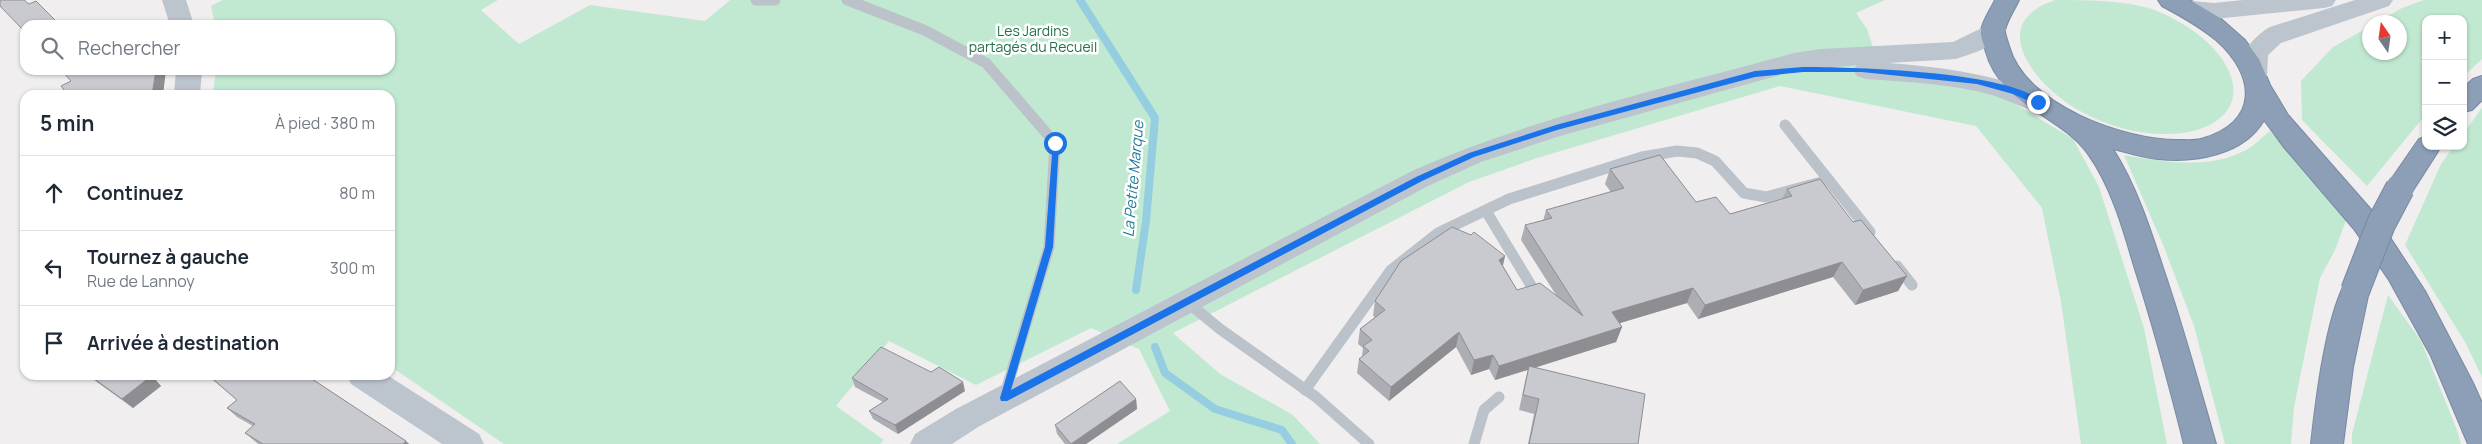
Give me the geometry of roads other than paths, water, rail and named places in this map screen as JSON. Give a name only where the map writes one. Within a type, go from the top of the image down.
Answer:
[{"type":"highway","points":[[2007,0],[2000,10],[1994,30],[1998,53],[2004,66],[2024,91],[2038,102],[2071,123],[2109,139],[2136,146],[2169,150],[2205,148],[2233,138],[2244,130],[2256,110],[2256,81]]},
{"type":"highway","points":[[2178,4],[2223,34],[2242,54],[2272,115],[2341,193],[2386,253],[2432,331],[2460,385],[2482,441]]},
{"type":"highway","points":[[2467,99],[2482,85]]},
{"type":"highway","points":[[2071,123],[2101,151],[2110,165],[2136,227],[2170,332],[2200,444]]},
{"type":"highway","points":[[2327,444],[2341,343],[2355,291],[2381,224],[2400,188],[2425,150]]},
{"type":"main road","points":[[174,0],[180,20]]},
{"type":"main road","points":[[2178,4],[2214,10],[2324,0]]},
{"type":"main road","points":[[2256,81],[2254,56],[2268,38],[2279,32],[2381,0]]},
{"type":"main road","points":[[926,444],[1004,398],[1186,301],[1419,179],[1472,155],[1556,128],[1814,59],[1956,50],[1983,39],[1994,30]]},
{"type":"main road","points":[[1755,74],[1839,68],[1909,73],[1977,81],[2016,92],[2038,102]]},
{"type":"main road","points":[[187,90],[189,75]]},
{"type":"main road","points":[[370,380],[468,444]]},
{"type":"lane","points":[[756,0],[774,0]]},
{"type":"lane","points":[[847,0],[924,30],[986,63],[1055,143],[1049,247],[1004,398]]},
{"type":"lane","points":[[1786,125],[1876,240]]},
{"type":"lane","points":[[1305,390],[1391,270],[1438,233],[1509,199],[1642,157],[1677,151],[1697,153],[1716,161],[1744,194],[1766,197],[1829,180]]},
{"type":"lane","points":[[1486,211],[1532,287]]},
{"type":"lane","points":[[1888,255],[1912,285]]},
{"type":"lane","points":[[1186,301],[1305,390],[1369,444]]},
{"type":"lane","points":[[1474,444],[1484,410],[1500,397]]},
{"type":"waterway","name":"La Petite Marque","points":[[1080,0],[1155,118],[1146,221],[1136,290]]},
{"type":"waterway","name":"La Petite Marque","points":[[1155,347],[1165,373],[1215,409],[1282,430],[1292,444]]},
{"type":"park label","name":"Les Jardins partagés du Recueil","points":[[1033,38]]}]
